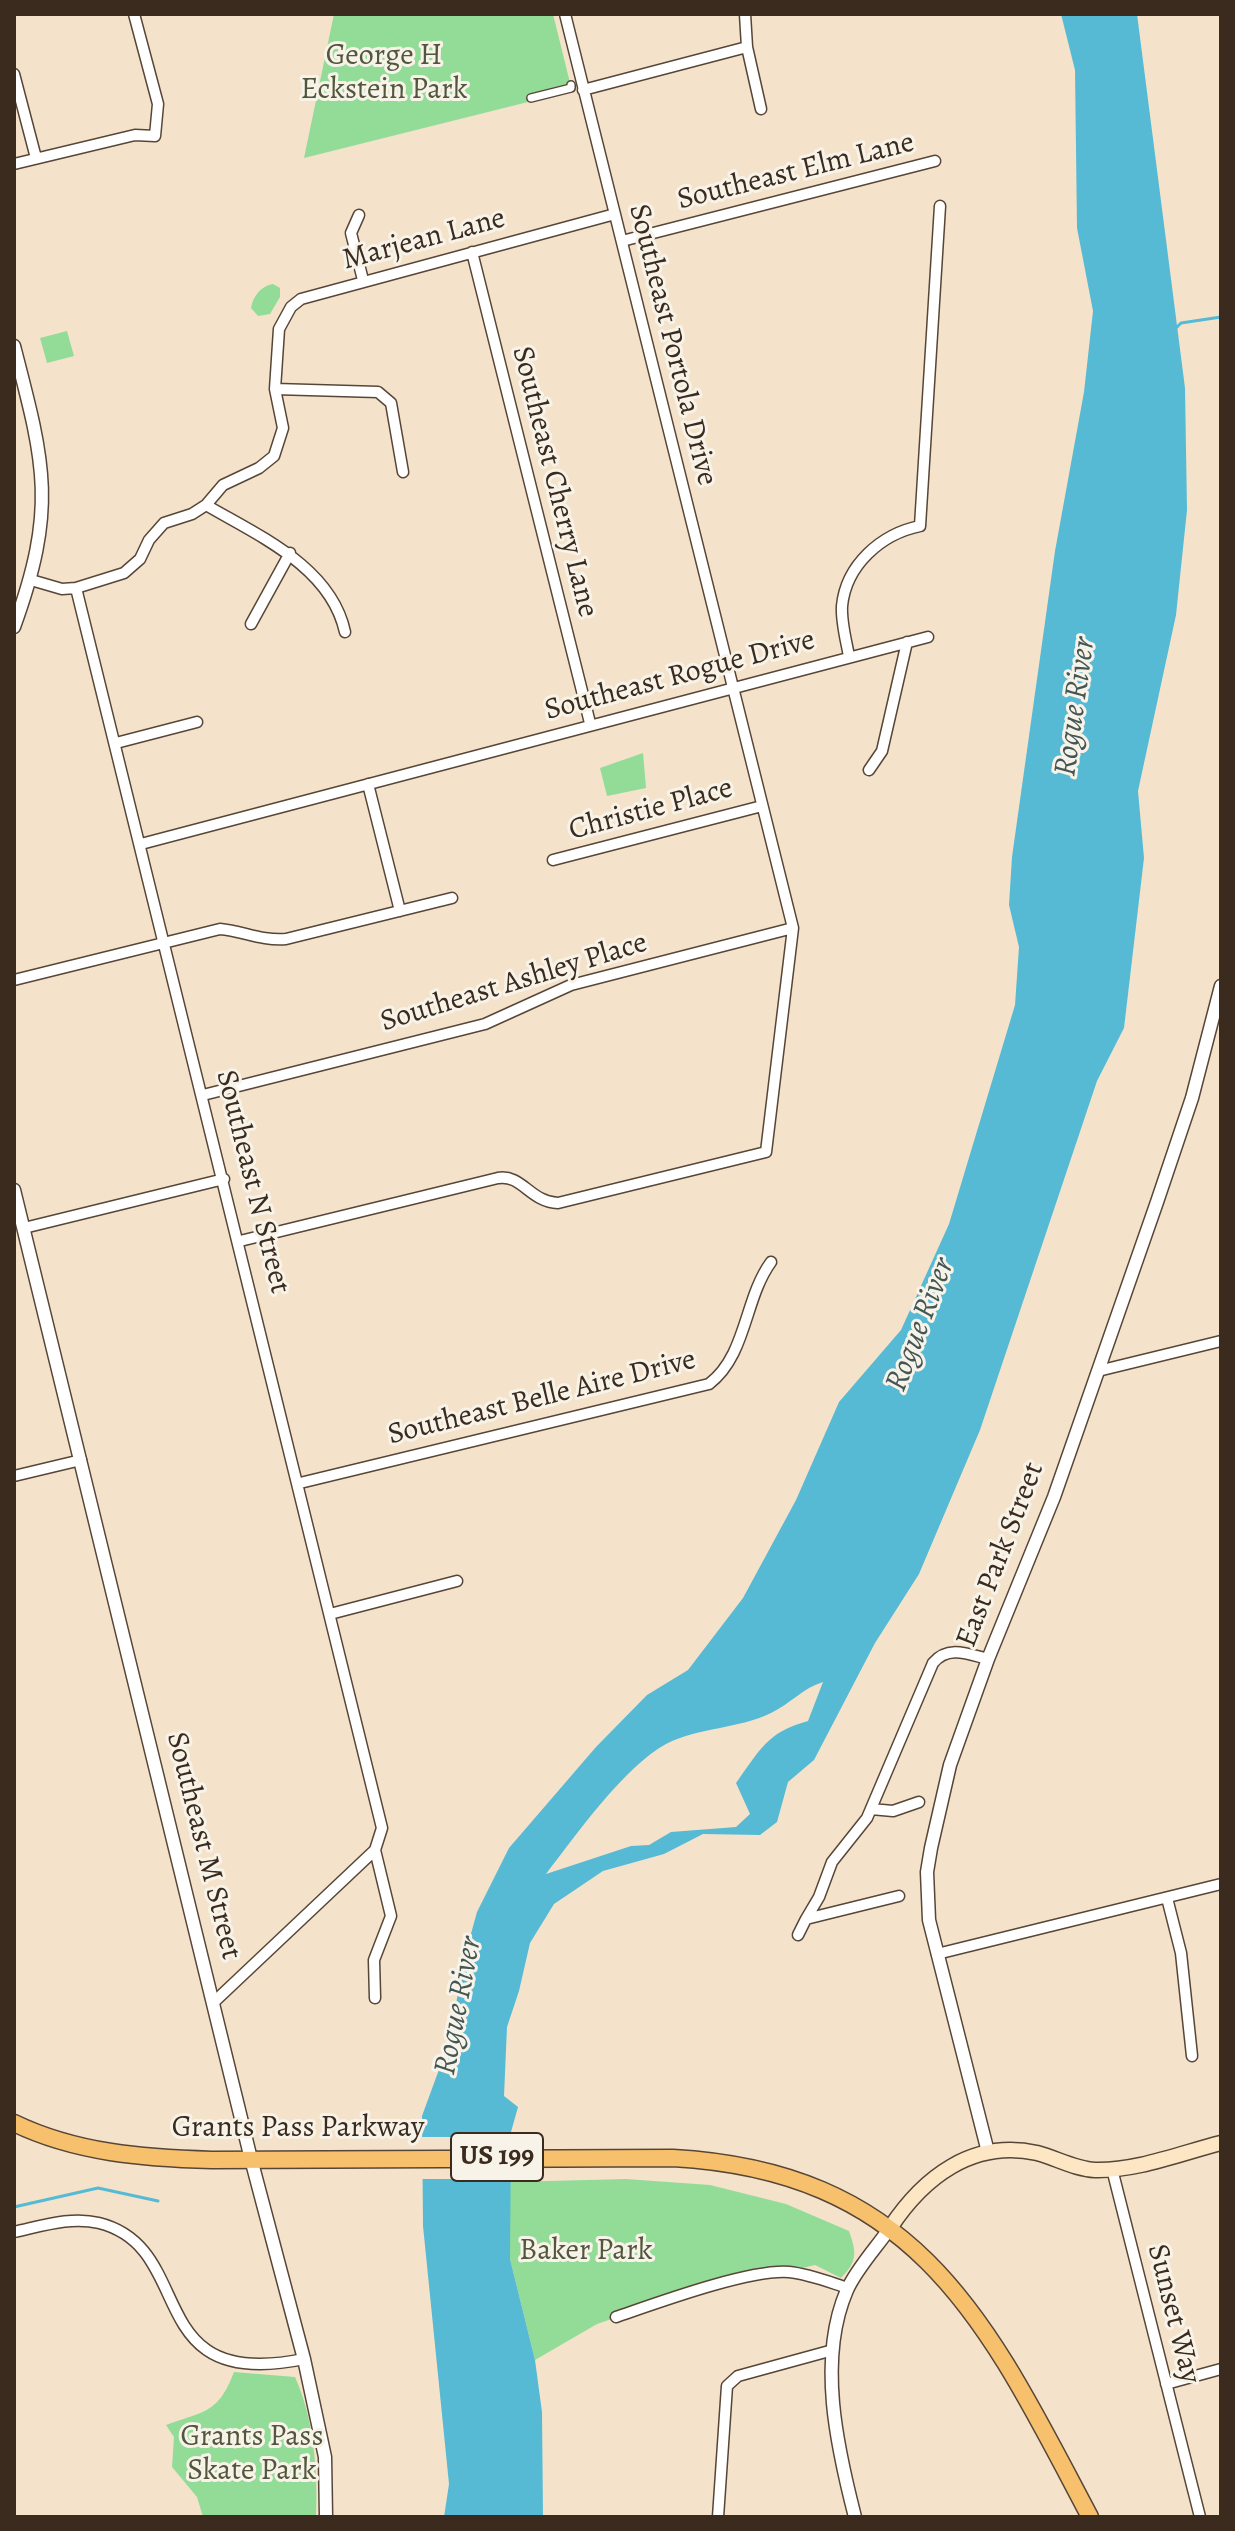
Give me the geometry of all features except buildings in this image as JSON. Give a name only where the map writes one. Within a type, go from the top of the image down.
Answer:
[{"type":"highway","name":"Grants Pass Parkway","points":[[14,2123],[62,2142],[115,2153],[184,2159],[611,2156],[691,2159],[763,2171],[823,2192],[890,2228],[936,2268],[979,2319],[1017,2380],[1090,2517]]},
{"type":"main road","points":[[890,2228],[932,2176],[967,2158],[988,2152],[1037,2153],[1078,2167],[1112,2169],[1221,2143]]},
{"type":"street","points":[[14,164],[135,135],[155,136],[158,104],[134,14]]},
{"type":"street","name":"Southeast Portola Drive","points":[[565,14],[793,928]]},
{"type":"street","points":[[745,14],[747,47],[761,109]]},
{"type":"street","points":[[583,90],[747,47]]},
{"type":"street","points":[[14,74],[36,158]]},
{"type":"street","points":[[531,98],[571,85]]},
{"type":"street","name":"Southeast Elm Lane","points":[[622,241],[935,161]]},
{"type":"street","name":"Southeast Rogue Drive","points":[[141,844],[849,656],[842,606],[861,561],[877,544],[901,530],[920,526],[940,206]]},
{"type":"street","name":"Marjean Lane","points":[[76,588],[124,573],[140,559],[156,530],[206,505],[223,485],[259,468],[274,456],[283,428],[275,389],[278,348],[284,317],[301,299],[615,214]]},
{"type":"street","points":[[359,215],[351,233],[363,280]]},
{"type":"street","name":"Southeast Cherry Lane","points":[[472,252],[590,723]]},
{"type":"street","points":[[14,346],[38,440],[44,516],[31,580],[14,627]]},
{"type":"street","points":[[275,389],[378,392],[387,396],[391,403],[403,472]]},
{"type":"street","points":[[206,505],[290,553],[336,603],[345,632]]},
{"type":"street","points":[[251,624],[290,553]]},
{"type":"street","points":[[31,580],[62,589],[76,588]]},
{"type":"street","name":"Southeast N Street","points":[[76,588],[300,1483],[382,1828],[375,1850],[391,1916],[374,1960],[375,1998]]},
{"type":"street","points":[[849,656],[928,637]]},
{"type":"street","points":[[869,770],[882,751],[907,642]]},
{"type":"street","points":[[116,743],[197,722]]},
{"type":"street","points":[[368,784],[400,911]]},
{"type":"street","name":"Christie Place","points":[[553,860],[762,806]]},
{"type":"street","points":[[14,980],[220,929],[237,931],[263,941],[286,939],[452,898]]},
{"type":"street","points":[[240,1241],[498,1178],[514,1179],[535,1199],[558,1203],[766,1152],[793,928]]},
{"type":"street","name":"Southeast Ashley Place","points":[[203,1095],[485,1024],[571,985],[793,928]]},
{"type":"street","name":"East Park Street","points":[[988,2152],[937,1954],[926,1894],[931,1848],[950,1765],[988,1659],[1054,1497],[1098,1371],[1192,1098],[1221,986]]},
{"type":"street","points":[[24,1228],[224,1179]]},
{"type":"street","name":"Southeast M Street","points":[[14,1190],[251,2159],[304,2359],[325,2457],[326,2517]]},
{"type":"street","name":"Southeast Belle Aire Drive","points":[[300,1483],[709,1384],[728,1366],[756,1287],[771,1262]]},
{"type":"street","points":[[1098,1371],[1221,1341]]},
{"type":"street","points":[[14,1476],[81,1460]]},
{"type":"street","points":[[330,1614],[457,1581]]},
{"type":"street","points":[[798,1935],[819,1897],[832,1862],[869,1814],[933,1663],[945,1653],[954,1652],[988,1659]]},
{"type":"street","points":[[869,1814],[893,1811],[919,1802]]},
{"type":"street","points":[[214,2002],[375,1850]]},
{"type":"street","points":[[937,1954],[1221,1884]]},
{"type":"street","points":[[806,1919],[899,1896]]},
{"type":"street","points":[[1167,1898],[1181,1953],[1192,2056]]},
{"type":"street","name":"Sunset Way","points":[[1112,2169],[1200,2517]]},
{"type":"street","points":[[14,2232],[76,2220],[110,2227],[131,2240],[150,2259],[177,2317],[199,2345],[223,2358],[249,2365],[304,2359]]},
{"type":"street","points":[[855,2517],[838,2439],[833,2350],[848,2288],[890,2228]]},
{"type":"street","points":[[616,2317],[691,2293],[777,2273],[799,2274],[848,2288]]},
{"type":"street","points":[[718,2517],[727,2386],[738,2376],[833,2350]]},
{"type":"street","points":[[1166,2384],[1221,2369]]},
{"type":"green space","name":"George H Eckstein Park","points":[[334,14],[553,14],[572,91],[304,158]]},
{"type":"green space","points":[[273,284],[280,288],[280,297],[270,314],[258,316],[251,308],[254,299],[261,289]]},
{"type":"green space","points":[[67,331],[74,356],[47,363],[40,338]]},
{"type":"green space","points":[[643,753],[646,788],[607,796],[600,768]]},
{"type":"green space","name":"Baker Park","points":[[626,2179],[710,2185],[786,2204],[849,2231],[853,2262],[841,2278],[815,2265],[664,2301],[597,2324],[535,2360],[510,2259],[509,2182]]},
{"type":"green space","name":"Grants Pass Skate Park","points":[[234,2372],[295,2377],[307,2410],[313,2446],[316,2517],[203,2517],[197,2497],[172,2467],[174,2437],[166,2425],[215,2404]]},
{"type":"water","name":"Rogue River","points":[[1061,14],[1137,14],[1185,388],[1187,510],[1176,615],[1138,791],[1144,858],[1124,1028],[1097,1081],[980,1430],[919,1574],[875,1643],[814,1760],[788,1782],[777,1822],[760,1835],[703,1834],[664,1854],[603,1871],[554,1904],[530,1943],[507,2027],[504,2096],[518,2107],[511,2132],[510,2259],[535,2360],[542,2412],[543,2517],[444,2517],[449,2484],[423,2226],[422,2116],[452,2034],[461,1970],[477,1912],[509,1848],[596,1747],[647,1695],[688,1670],[743,1598],[796,1500],[839,1402],[901,1330],[949,1224],[1015,1005],[1019,947],[1009,905],[1012,857],[1055,551],[1084,392],[1093,311],[1077,228],[1075,70]],"holes":[[[823,1682],[808,1721],[774,1737],[736,1783],[750,1814],[736,1827],[671,1832],[649,1845],[631,1846],[546,1874],[617,1785],[666,1744],[692,1734],[759,1718]]]},
{"type":"pier","points":[[418,2137],[515,2137],[513,2179],[418,2179]]},
{"type":"waterway","points":[[1175,329],[1181,323],[1221,317]]},
{"type":"waterway","points":[[14,2207],[98,2188],[158,2201]]}]
